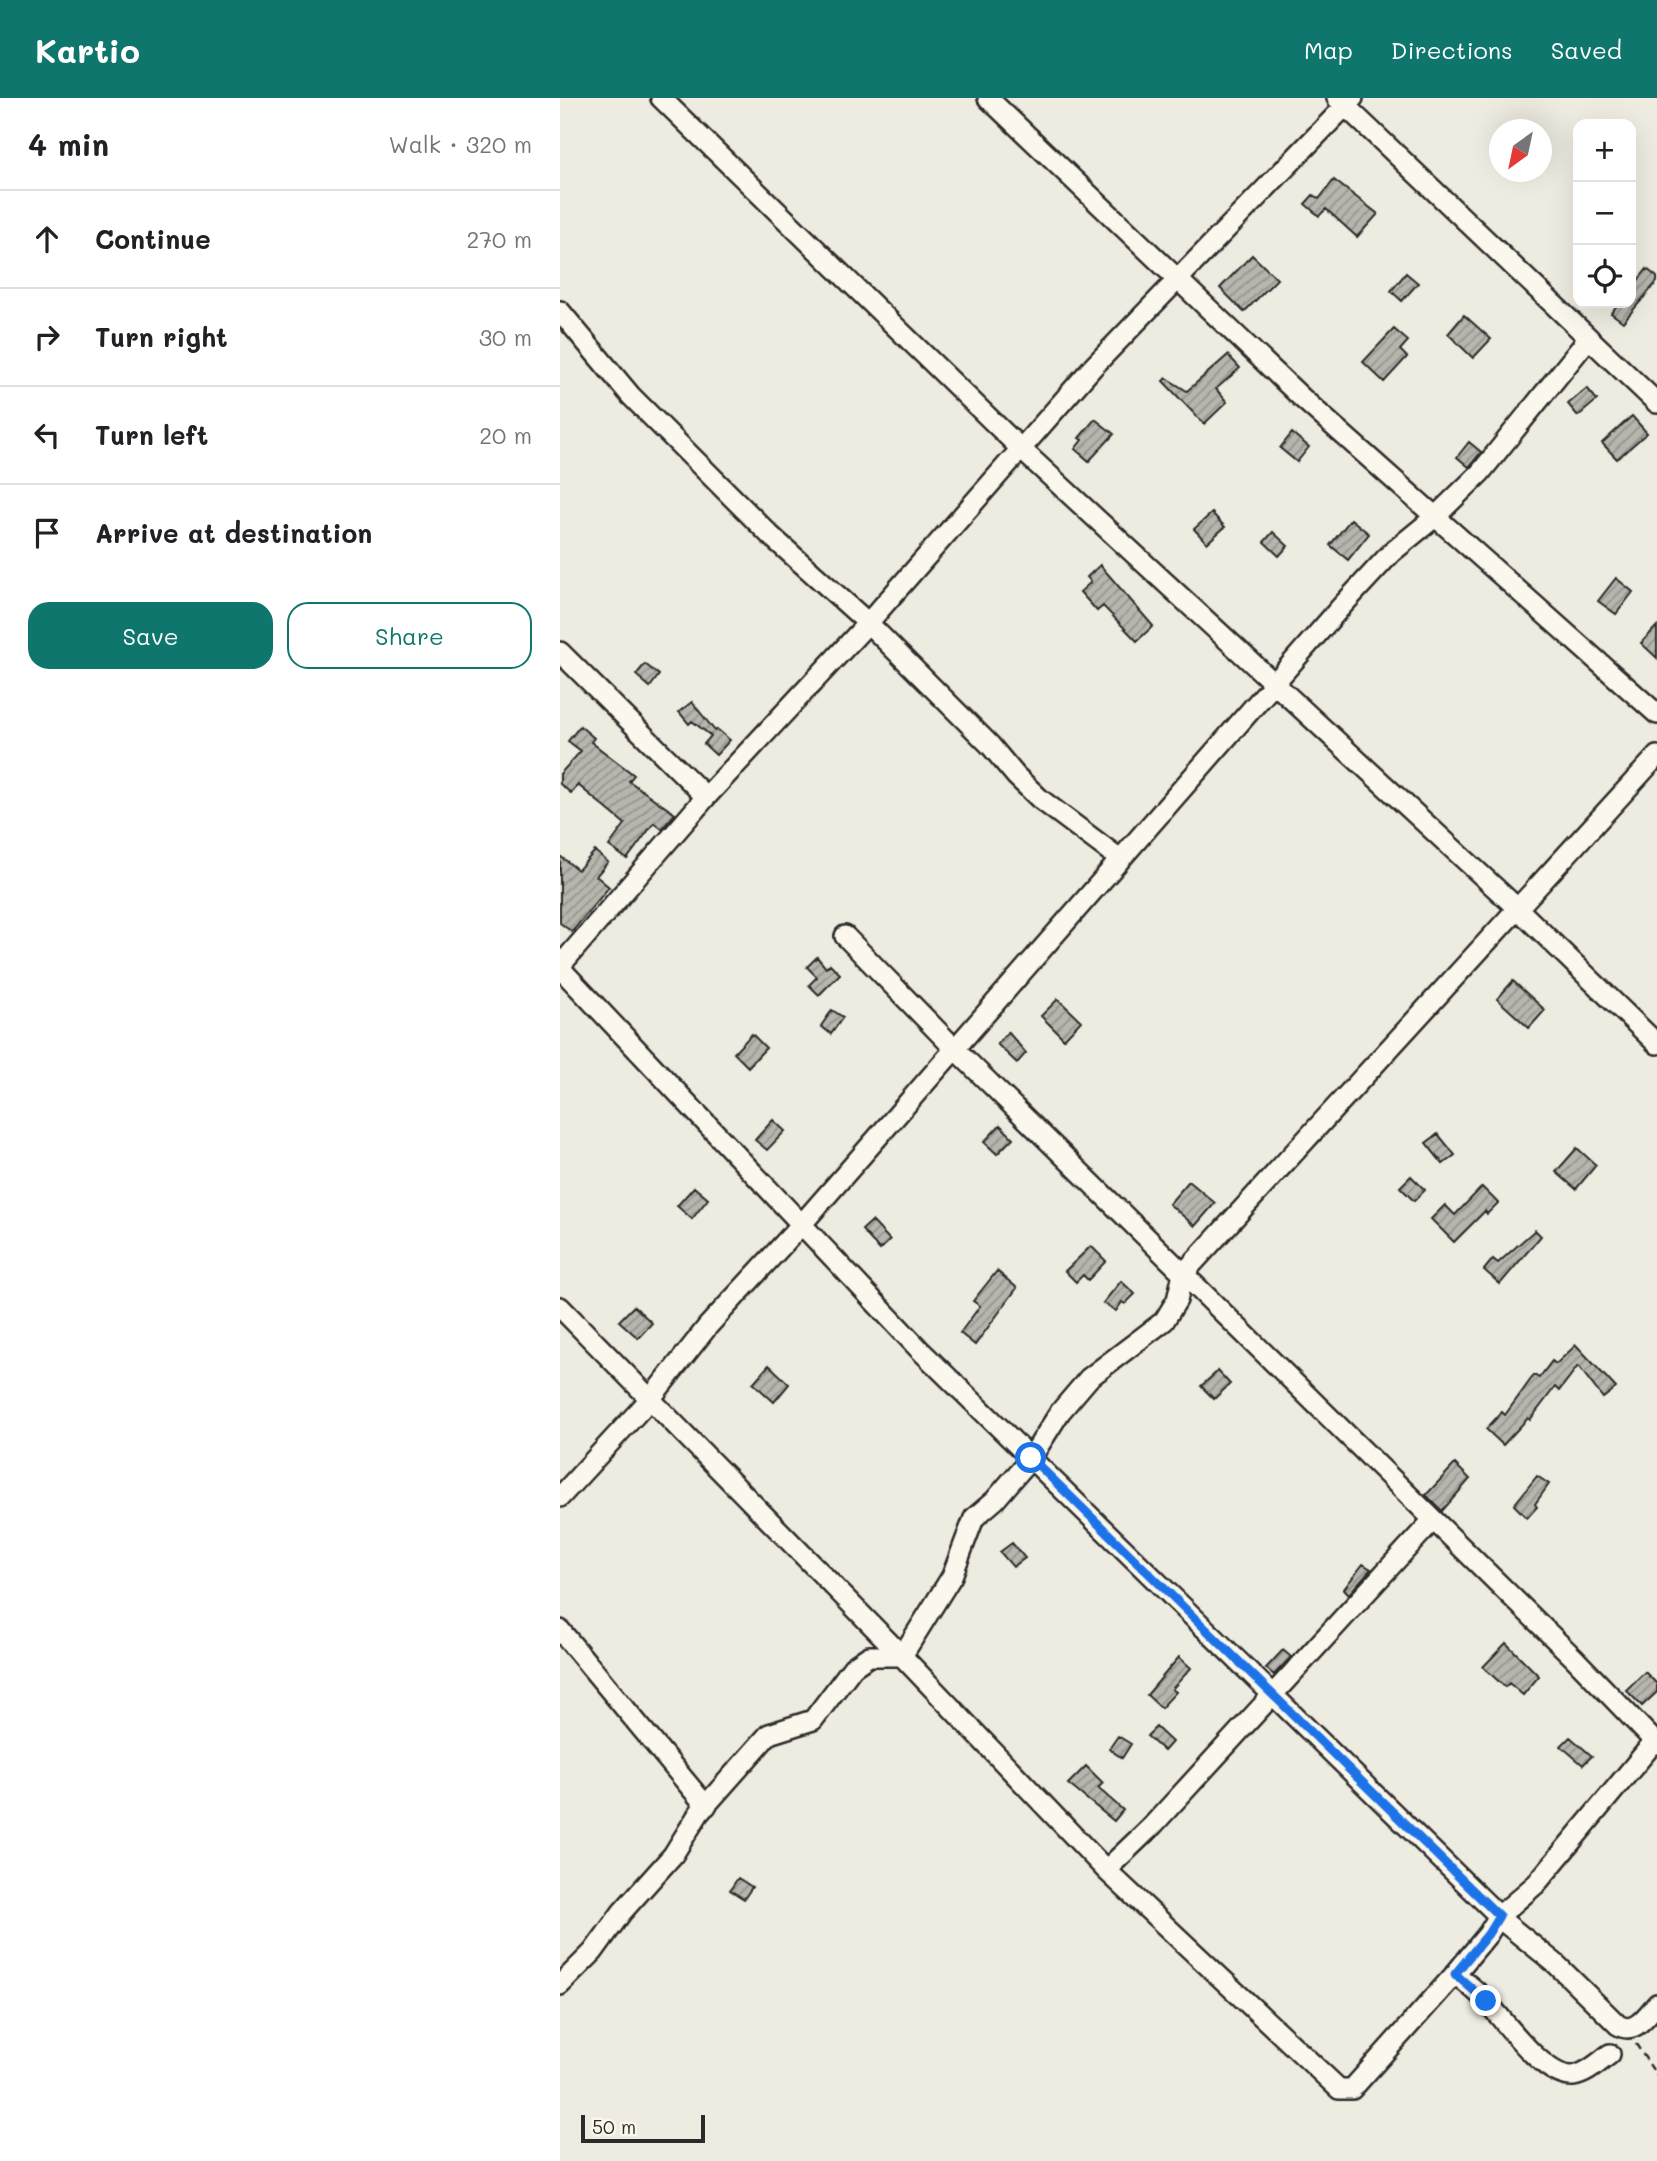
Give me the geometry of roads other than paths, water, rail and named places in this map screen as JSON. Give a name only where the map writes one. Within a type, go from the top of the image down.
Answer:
[{"type":"street","points":[[661,98],[1022,450],[1517,908],[1657,1044]]},
{"type":"street","points":[[988,98],[1180,282],[1434,517],[1657,713]]},
{"type":"street","points":[[1657,403],[1345,101],[1180,282],[1092,368],[868,623],[706,797],[560,967],[919,1349],[1499,1917],[1556,1964],[1618,2025],[1629,2029],[1636,2027],[1657,2004]]},
{"type":"street","points":[[560,312],[631,396],[770,535],[868,623],[1040,799],[1120,859]]},
{"type":"street","points":[[560,1497],[651,1398],[708,1326],[801,1225],[1391,553],[1479,474],[1588,339]]},
{"type":"street","points":[[560,652],[706,797]]},
{"type":"street","points":[[902,1656],[952,1576],[974,1518],[995,1500],[1031,1458],[1060,1412],[1090,1378],[1164,1321],[1177,1300],[1183,1274],[1657,756]]},
{"type":"street","points":[[560,1307],[902,1656],[1106,1870],[1339,2089],[1352,2089],[1455,1974],[1499,1917],[1536,1884],[1656,1743],[1183,1274],[1070,1158],[954,1048],[845,936]]},
{"type":"street","points":[[1106,1870],[1153,1825],[1271,1693],[1317,1649],[1433,1520]]},
{"type":"street","points":[[560,1630],[706,1806]]},
{"type":"street","points":[[562,1978],[581,1966],[622,1912],[673,1855],[706,1806],[769,1734],[813,1720],[834,1690],[862,1661],[877,1654],[902,1656]]},
{"type":"street","points":[[1455,1974],[1486,2001],[1542,2063],[1555,2072],[1571,2076],[1582,2074],[1610,2054]]}]
